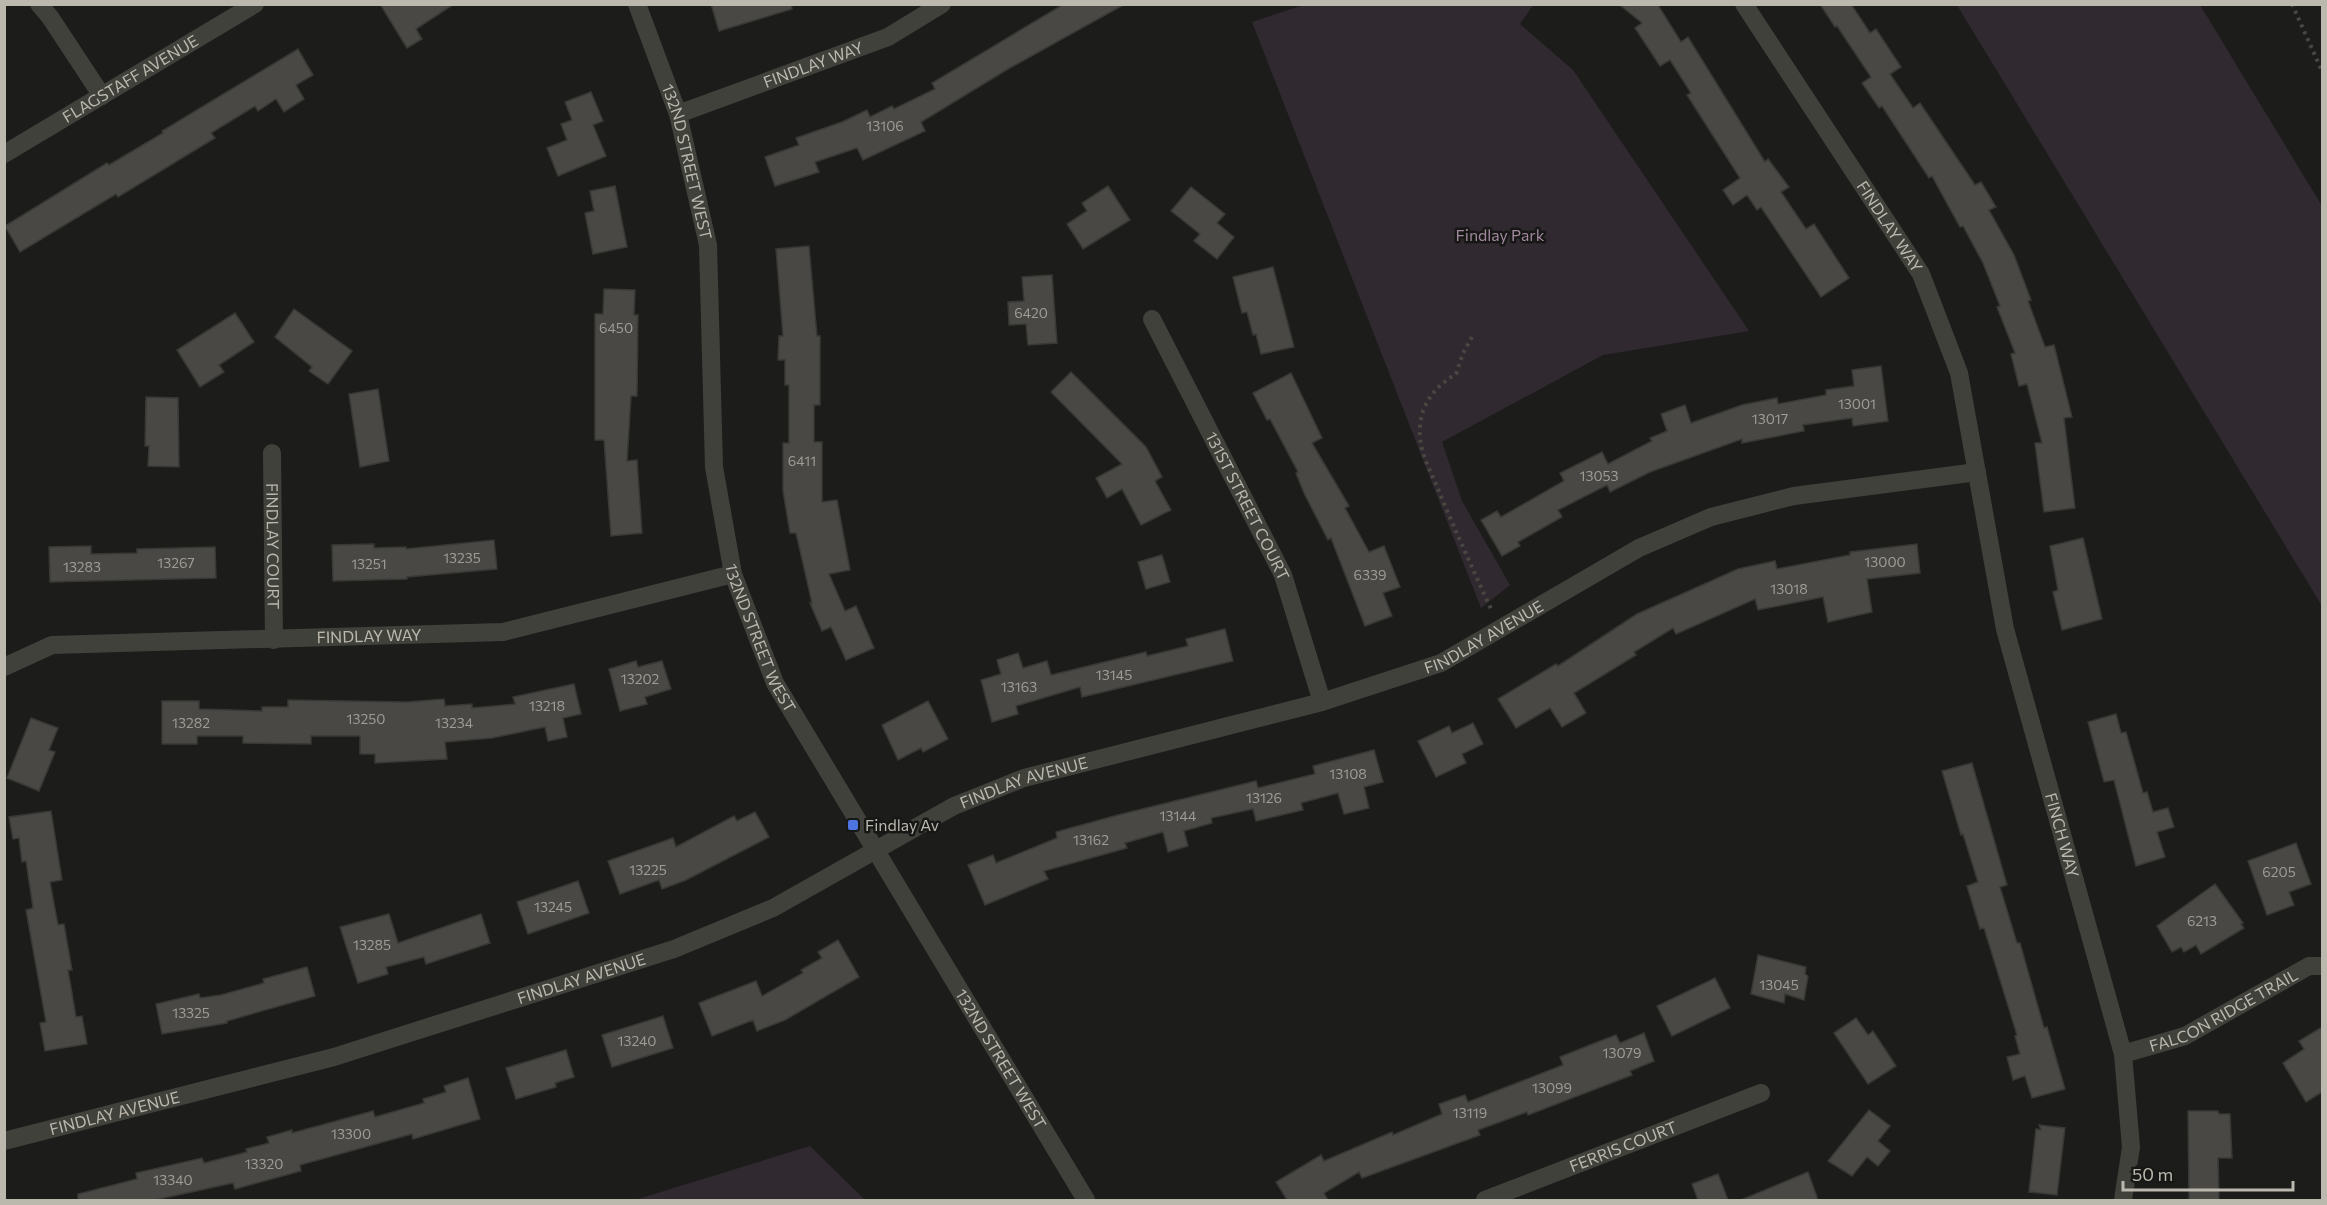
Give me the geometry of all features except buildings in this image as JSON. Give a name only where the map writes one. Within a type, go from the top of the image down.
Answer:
[{"type":"street","points":[[39,4],[102,96]]},
{"type":"street","name":"FLAGSTAFF AVENUE","points":[[4,154],[255,4]]},
{"type":"street","name":"132ND STREET WEST","points":[[637,4],[678,114],[708,245],[714,467],[733,574],[775,683],[1086,1200]]},
{"type":"street","name":"FINDLAY WAY","points":[[678,114],[888,37],[942,4]]},
{"type":"street","name":"FINDLAY WAY","points":[[1744,4],[1921,274],[1959,373],[1977,472]]},
{"type":"street","name":"131ST STREET COURT","points":[[1152,319],[1283,575],[1322,702]]},
{"type":"street","name":"FINDLAY COURT","points":[[272,453],[274,640]]},
{"type":"street","name":"FINDLAY AVENUE","points":[[4,1141],[334,1058],[674,949],[773,908],[954,806],[1024,778],[1322,702],[1441,663],[1639,548],[1711,517],[1794,496],[1977,472]]},
{"type":"street","name":"FINCH WAY","points":[[1977,472],[2005,629],[2123,1054],[2132,1147],[2123,1200]]},
{"type":"street","name":"FINDLAY WAY","points":[[4,667],[52,645],[503,632],[733,574]]},
{"type":"street","name":"FALCON RIDGE TRAIL","points":[[2123,1054],[2185,1036],[2309,966],[2322,966]]},
{"type":"street","name":"FERRIS COURT","points":[[1485,1200],[1761,1093]]},
{"type":"path","points":[[2292,4],[2322,71]]},
{"type":"path","points":[[1472,337],[1456,374],[1438,384],[1425,406],[1420,428],[1422,451],[1462,548],[1500,628]]},
{"type":"green space","name":"Findlay Park","points":[[1304,5],[1533,5],[1520,24],[1573,70],[1749,331],[1603,355],[1442,442],[1462,501],[1510,585],[1481,608],[1252,22]]},
{"type":"green space","points":[[1957,5],[2200,5],[2322,206],[2322,606]]},
{"type":"green space","points":[[810,1146],[865,1200],[635,1200]]},
{"type":"place","name":"Findlay Av","points":[[853,825]]}]
